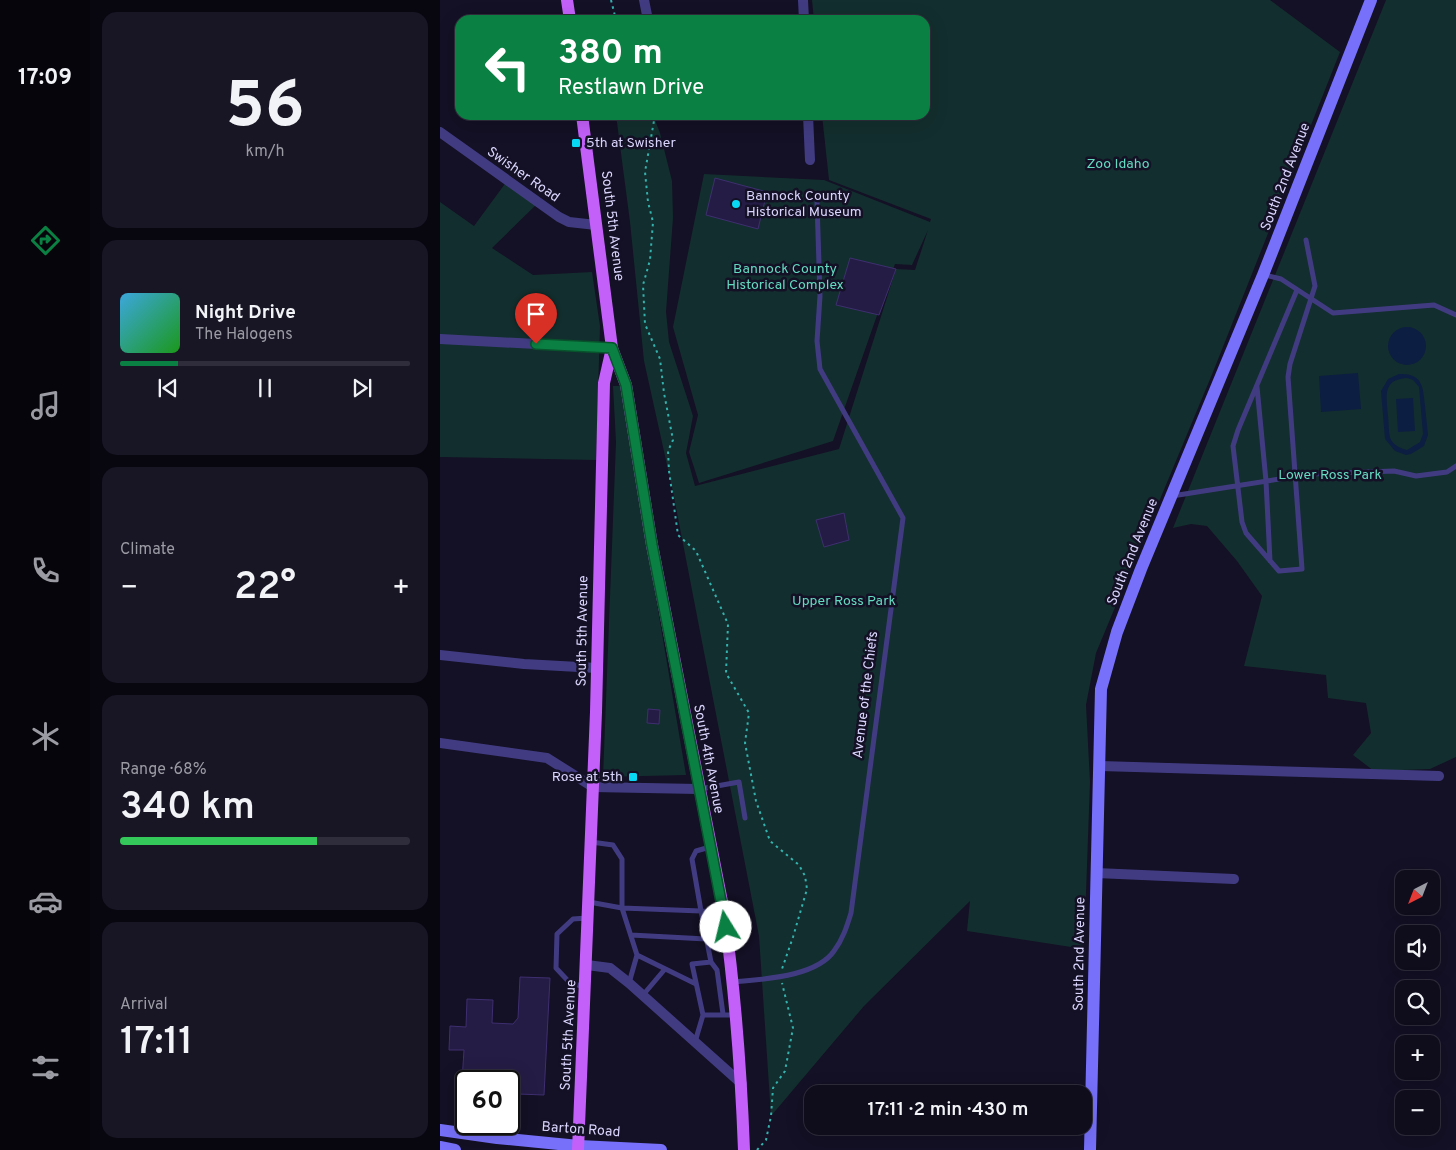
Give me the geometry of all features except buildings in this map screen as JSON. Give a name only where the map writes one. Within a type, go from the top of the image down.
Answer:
[{"type":"main road","points":[[567,0],[569,15]]},
{"type":"main road","name":"South 5th Avenue","points":[[578,1148],[587,965],[604,383],[612,348],[583,120]]},
{"type":"main road","name":"South 4th Avenue","points":[[612,348],[626,385],[652,545],[698,790],[724,912],[733,982],[730,1014],[742,1084],[744,1150]]},
{"type":"street","points":[[644,0],[647,15]]},
{"type":"street","points":[[803,0],[804,15]]},
{"type":"street","name":"South 2nd Avenue","points":[[1090,1150],[1101,689],[1117,632],[1141,568],[1263,274],[1371,0]]},
{"type":"street","points":[[808,120],[810,160]]},
{"type":"street","name":"Swisher Road","points":[[440,132],[559,217],[569,222],[596,225]]},
{"type":"street","points":[[440,339],[612,348]]},
{"type":"street","points":[[440,654],[524,664],[596,668]]},
{"type":"street","points":[[440,743],[548,758],[593,787],[698,790]]},
{"type":"street","points":[[1100,766],[1439,776]]},
{"type":"street","points":[[1096,873],[1234,878]]},
{"type":"street","points":[[587,965],[610,968],[629,982],[742,1084]]},
{"type":"street","name":"Barton Road","points":[[440,1130],[578,1148],[661,1150]]},
{"type":"street","points":[[440,1147],[455,1150]]},
{"type":"lane","name":"Avenue of the Chiefs","points":[[733,982],[780,976],[808,969],[824,962],[833,953],[843,936],[851,913],[903,518],[820,369],[817,341],[820,296],[818,202]]},
{"type":"lane","points":[[1296,290],[1233,446],[1242,522],[1246,533],[1279,572],[1302,569],[1288,377],[1290,364],[1315,286],[1306,240]]},
{"type":"lane","points":[[1263,274],[1281,279],[1333,313],[1434,305],[1456,315]]},
{"type":"lane","points":[[1257,384],[1266,481],[1270,561]]},
{"type":"lane","points":[[1172,496],[1311,474],[1394,471],[1416,476],[1447,472],[1456,466]]},
{"type":"lane","points":[[698,790],[739,782],[745,818]]},
{"type":"lane","points":[[591,842],[613,845],[622,858],[622,908],[637,955],[629,982]]},
{"type":"lane","points":[[703,1015],[730,1014],[717,970],[711,962],[692,859],[696,851],[710,847]]},
{"type":"lane","points":[[589,902],[622,908],[724,912]]},
{"type":"lane","points":[[586,987],[570,984],[556,968],[557,934],[573,919],[588,918]]},
{"type":"lane","points":[[631,935],[706,939]]},
{"type":"lane","points":[[637,955],[696,984]]},
{"type":"lane","points":[[695,1042],[703,1015],[692,964],[711,962]]},
{"type":"lane","points":[[643,995],[666,969]]},
{"type":"path","points":[[612,0],[615,15]]},
{"type":"path","points":[[654,120],[645,172],[648,202],[653,222],[650,260],[643,285],[645,324],[660,359],[673,440],[668,451],[669,471],[678,535],[696,551],[728,624],[726,673],[749,713],[745,743],[756,801],[770,841],[799,865],[805,876],[808,889],[780,976],[785,989],[793,1028],[785,1071],[773,1088],[771,1116],[766,1140],[757,1150]]},
{"type":"green space","points":[[812,0],[1270,0],[1340,52],[1213,372],[1096,653],[1086,705],[1090,782],[1084,949],[967,931],[970,901],[864,1006],[771,1116],[759,936],[673,492],[644,361],[630,222],[617,120],[655,120],[672,181],[673,218],[666,312],[669,342],[693,416],[686,453],[695,486],[839,449],[896,269],[915,270],[928,230],[912,265],[895,264],[833,441],[699,483],[689,452],[698,415],[673,327],[704,174],[824,180],[930,222],[931,219],[829,180],[823,120],[930,120],[930,15],[814,15]]},
{"type":"green space","name":"Lower Ross Park","points":[[1386,0],[1456,0],[1456,757],[1430,769],[1374,771],[1353,755],[1371,733],[1366,703],[1328,698],[1326,675],[1244,666],[1262,596],[1237,561],[1207,526],[1191,524],[1173,528]]},
{"type":"green space","points":[[507,181],[539,202],[492,248],[533,275],[592,272],[600,326],[596,460],[440,457],[440,202],[474,226]]},
{"type":"green space","points":[[613,386],[620,386],[686,775],[603,777],[616,442]]},
{"type":"water","points":[[1407,327],[1421,332],[1426,346],[1421,360],[1407,365],[1393,360],[1388,346],[1393,332]]},
{"type":"water","points":[[1358,373],[1361,409],[1321,412],[1319,376]]},
{"type":"water","points":[[1399,374],[1407,374],[1417,379],[1422,387],[1428,435],[1424,446],[1411,454],[1406,455],[1395,451],[1385,439],[1381,391],[1388,379]],"holes":[[[1407,378],[1413,380],[1419,387],[1423,434],[1420,442],[1407,450],[1394,444],[1391,440],[1387,391],[1389,386],[1399,379]]]},
{"type":"water","points":[[1413,398],[1415,431],[1398,432],[1396,399]]},
{"type":"place","name":"5th at Swisher","points":[[576,143]]},
{"type":"place","name":"Bannock County Historical Museum","points":[[736,204]]},
{"type":"place","name":"Rose at 5th","points":[[633,777]]},
{"type":"route","points":[[536,344],[612,348],[626,385],[652,545],[726,927]]},
{"type":"park label","name":"Zoo Idaho","points":[[1118,164]]},
{"type":"park label","name":"Bannock County Historical Complex","points":[[785,278]]},
{"type":"park label","name":"Upper Ross Park","points":[[844,601]]}]
